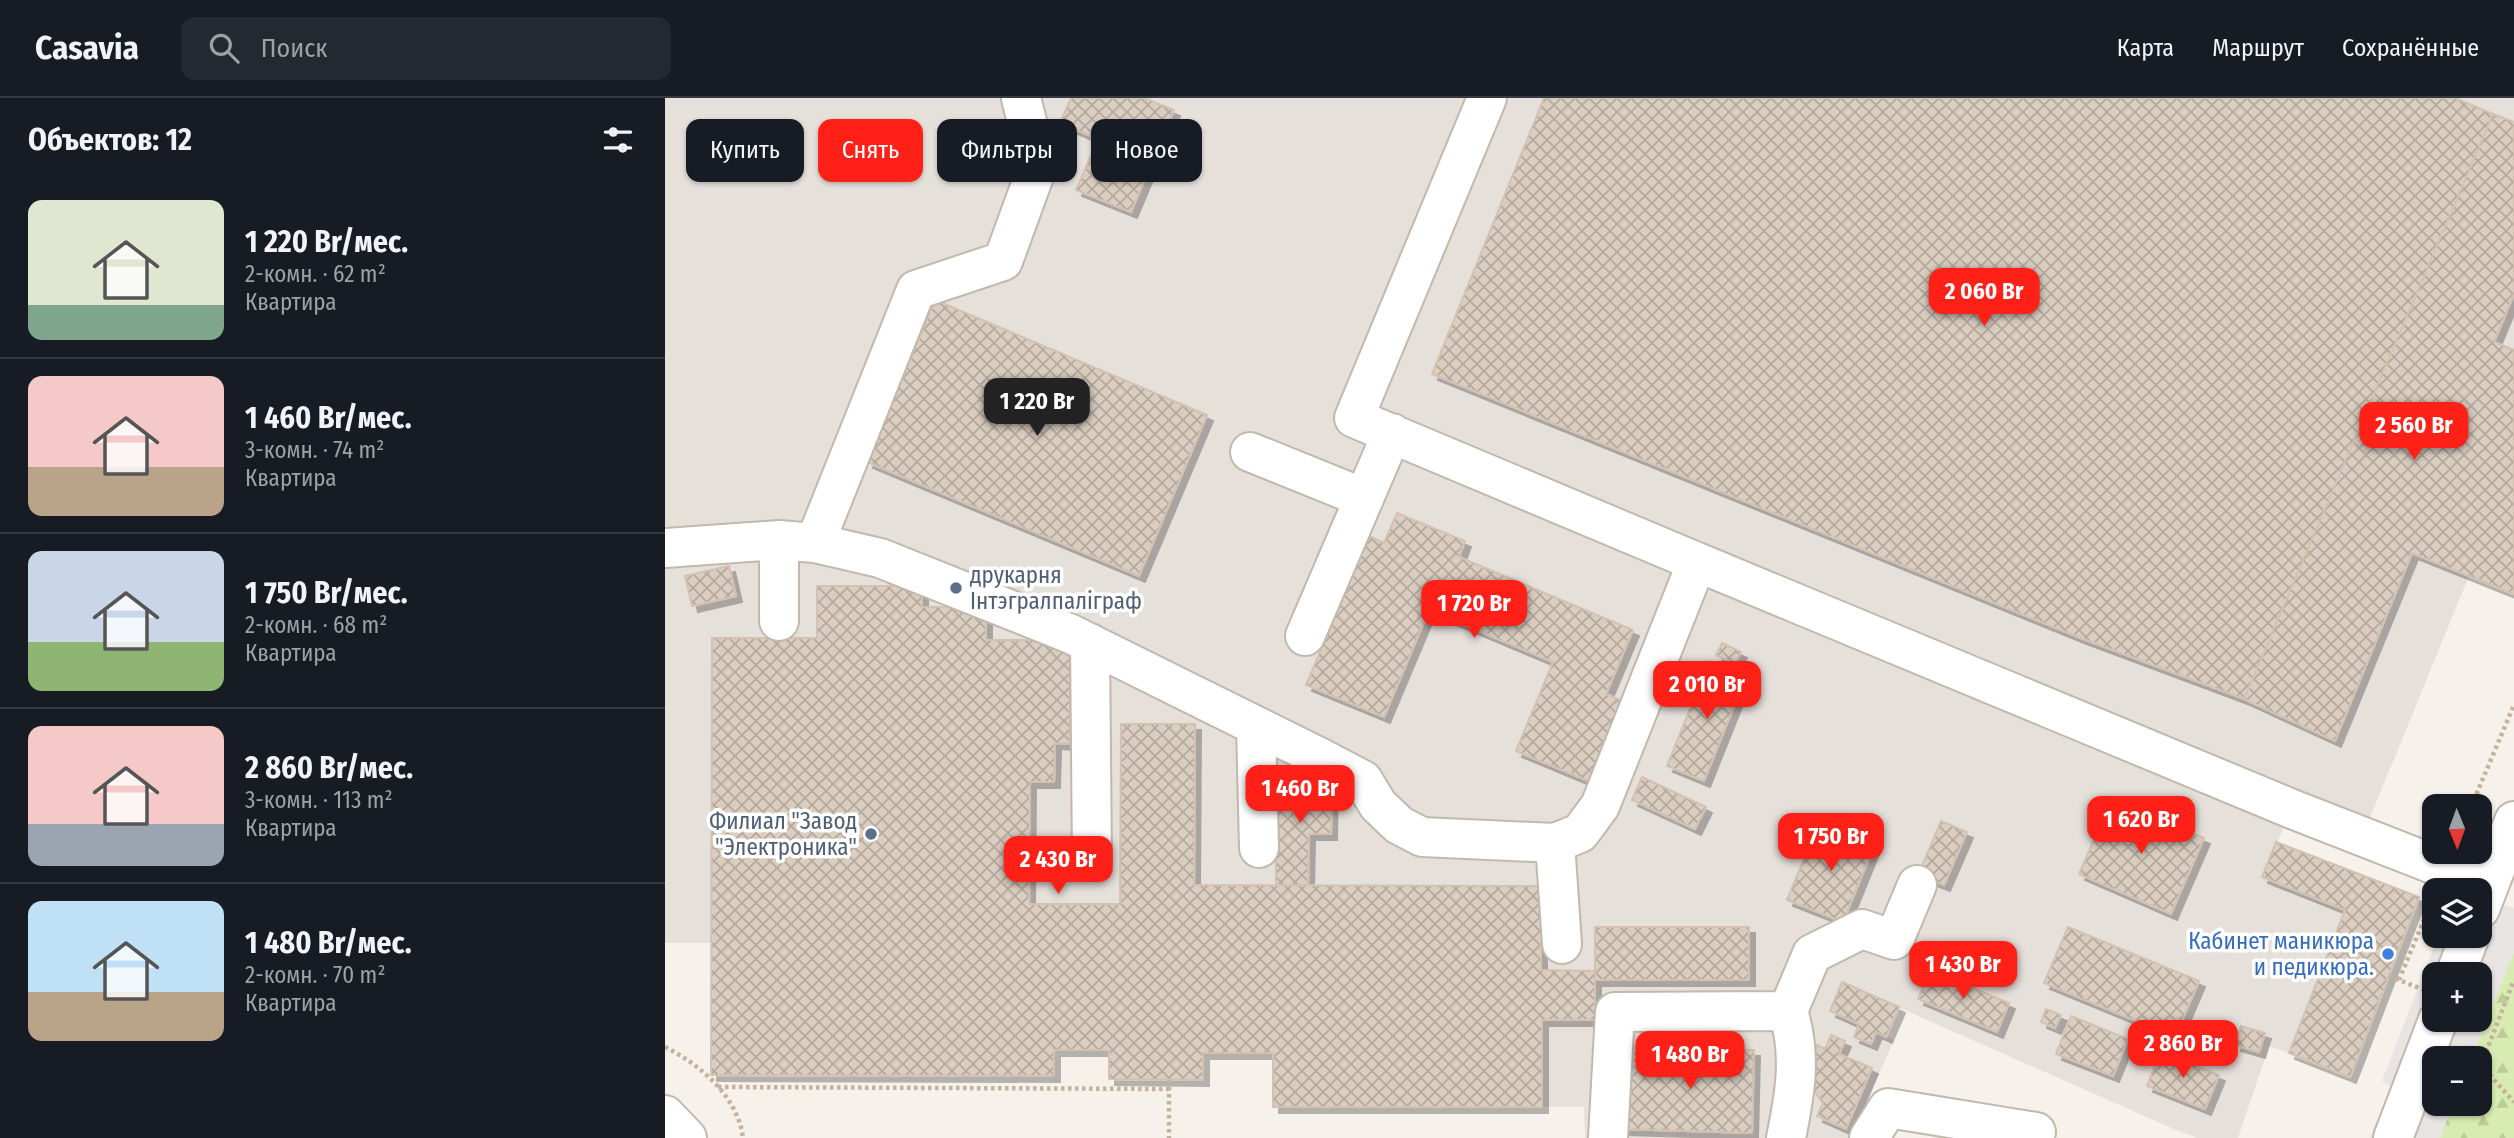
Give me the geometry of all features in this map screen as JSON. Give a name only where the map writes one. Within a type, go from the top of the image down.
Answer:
[{"type":"lane","points":[[779,621],[797,541],[916,290],[1003,261],[1038,165],[1021,98]]},
{"type":"lane","points":[[1487,98],[1355,418],[2292,809],[2439,878]]},
{"type":"lane","points":[[1305,636],[1392,433]]},
{"type":"lane","points":[[1251,453],[1364,498]]},
{"type":"lane","points":[[665,548],[797,541],[880,558],[1090,643],[1363,780],[1385,812],[1399,825],[1422,837],[1555,843],[1580,833],[1600,806],[1697,562]]},
{"type":"lane","points":[[1090,643],[1092,860]]},
{"type":"lane","points":[[1257,726],[1259,848]]},
{"type":"lane","points":[[2492,878],[2514,821]]},
{"type":"lane","points":[[1555,843],[1562,944]]},
{"type":"lane","points":[[1786,1138],[1798,1072],[1793,1027],[1788,1011],[1812,954],[1862,929],[1894,940],[1917,884]]},
{"type":"lane","points":[[1608,1138],[1615,1012],[1788,1011]]},
{"type":"lane","points":[[2393,1138],[2428,1032]]},
{"type":"lane","points":[[1870,1138],[1888,1108],[2036,1132]]},
{"type":"lane","points":[[665,1115],[687,1138]]},
{"type":"path","points":[[2476,794],[2514,705]]},
{"type":"path","points":[[2399,980],[2422,923]]},
{"type":"path","points":[[2389,976],[2422,989]]},
{"type":"path","points":[[2487,1046],[2514,980]]},
{"type":"path","points":[[665,1047],[683,1056],[733,1105],[743,1138]]},
{"type":"path","points":[[2492,1077],[2514,1102]]},
{"type":"path","points":[[1169,1080],[1169,1138]]},
{"type":"path","points":[[717,1087],[1169,1089]]},
{"type":"shaded area","points":[[665,98],[2514,98],[2514,594],[2469,576],[2367,825],[2292,809],[2262,877],[2345,910],[2289,1053],[2269,1046],[2238,1138],[2198,1138],[2176,1130],[1900,1008],[1886,1037],[1894,1040],[1850,1138],[1585,1138],[1584,1107],[1273,1107],[1272,1053],[1203,1053],[1203,1080],[1109,1079],[1109,1050],[1054,1050],[1054,1076],[711,1075],[711,943],[665,943]]},
{"type":"shaded area","points":[[2492,901],[2514,908],[2514,952],[2492,1007],[2492,962],[2428,962],[2433,948],[2492,948]]},
{"type":"shaded area","points":[[2422,977],[2422,1032],[2482,1032],[2476,1046],[2422,1046],[2422,1116],[2448,1116],[2440,1138],[2370,1138],[2391,1087],[2382,1081]]},
{"type":"green space","points":[[2514,952],[2514,1138],[2440,1138],[2448,1116],[2492,1116],[2492,1046],[2476,1046],[2482,1032],[2492,1032],[2492,1007]]},
{"type":"building","points":[[1071,98],[1144,98],[1174,110],[1170,119],[1091,119],[1091,136],[1077,130],[1077,119],[1062,119]]},
{"type":"building","points":[[1544,98],[2455,98],[2493,114],[2244,699],[2078,637],[1432,374]]},
{"type":"building","points":[[2493,114],[2514,122],[2514,294],[2494,342],[2514,350],[2514,594],[2412,553],[2335,741],[2244,699]]},
{"type":"building","points":[[1091,155],[1091,182],[1144,182],[1131,212],[1076,190]]},
{"type":"building","points":[[935,300],[1207,415],[1139,576],[867,462]]},
{"type":"building","points":[[1397,513],[1465,541],[1459,557],[1633,630],[1606,694],[1627,703],[1593,783],[1516,751],[1553,662],[1429,610],[1384,717],[1306,685],[1369,536],[1384,543]]},
{"type":"building","points":[[729,566],[736,596],[692,606],[685,576]]},
{"type":"building","name":"Филиал \"Завод \"Электроника\"","points":[[817,586],[922,586],[922,607],[986,607],[986,640],[1070,640],[1070,744],[1055,743],[1054,782],[1030,782],[1029,904],[1120,904],[1121,724],[1195,724],[1194,885],[1541,886],[1541,970],[1595,971],[1595,1020],[1542,1020],[1542,1107],[1273,1107],[1273,1053],[1203,1053],[1203,1080],[1109,1079],[1109,1050],[1054,1050],[1054,1076],[711,1075],[712,638],[817,638]]},
{"type":"building","points":[[1722,643],[1741,652],[1735,664],[1716,655]]},
{"type":"building","points":[[1709,661],[1746,676],[1704,781],[1667,766]]},
{"type":"building","points":[[1642,777],[1706,807],[1695,829],[1632,800]]},
{"type":"building","points":[[1276,779],[1332,779],[1331,834],[1309,834],[1308,885],[1276,885]]},
{"type":"building","points":[[2111,799],[2204,838],[2171,914],[2079,874]]},
{"type":"building","points":[[1941,821],[1967,832],[1944,885],[1918,875]]},
{"type":"building","points":[[1818,824],[1874,846],[1843,922],[1787,900]]},
{"type":"building","points":[[2276,842],[2419,897],[2350,1077],[2289,1053],[2345,910],[2262,877]]},
{"type":"building","points":[[1595,927],[1749,927],[1749,980],[1595,980]]},
{"type":"building","points":[[2068,927],[2199,981],[2175,1037],[2044,983]]},
{"type":"building","points":[[1930,970],[2009,1003],[1997,1032],[1918,999]]},
{"type":"building","points":[[1842,982],[1899,1007],[1886,1037],[1876,1032],[1871,1044],[1854,1037],[1859,1024],[1830,1011]]},
{"type":"building","points":[[2046,1009],[2061,1015],[2055,1028],[2041,1022]]},
{"type":"building","points":[[2071,1016],[2128,1039],[2113,1076],[2056,1054]]},
{"type":"building","points":[[2241,1026],[2265,1033],[2259,1052],[2235,1045]]},
{"type":"building","points":[[1831,1035],[1845,1041],[1839,1054],[1872,1068],[1846,1129],[1817,1116],[1823,1103],[1804,1078],[1817,1045],[1825,1049]]},
{"type":"building","points":[[1632,1047],[1754,1050],[1752,1133],[1620,1129],[1621,1094],[1631,1095]]},
{"type":"building","points":[[2160,1052],[2219,1075],[2205,1109],[2147,1086]]},
{"type":"place","name":"друкарня Інтэгралпаліграф","points":[[956,588]]},
{"type":"place","name":"Филиал \"Завод \"Электроника\"","points":[[871,834]]},
{"type":"place","name":"Кабинет маникюра и педикюра.","points":[[2388,954]]}]
